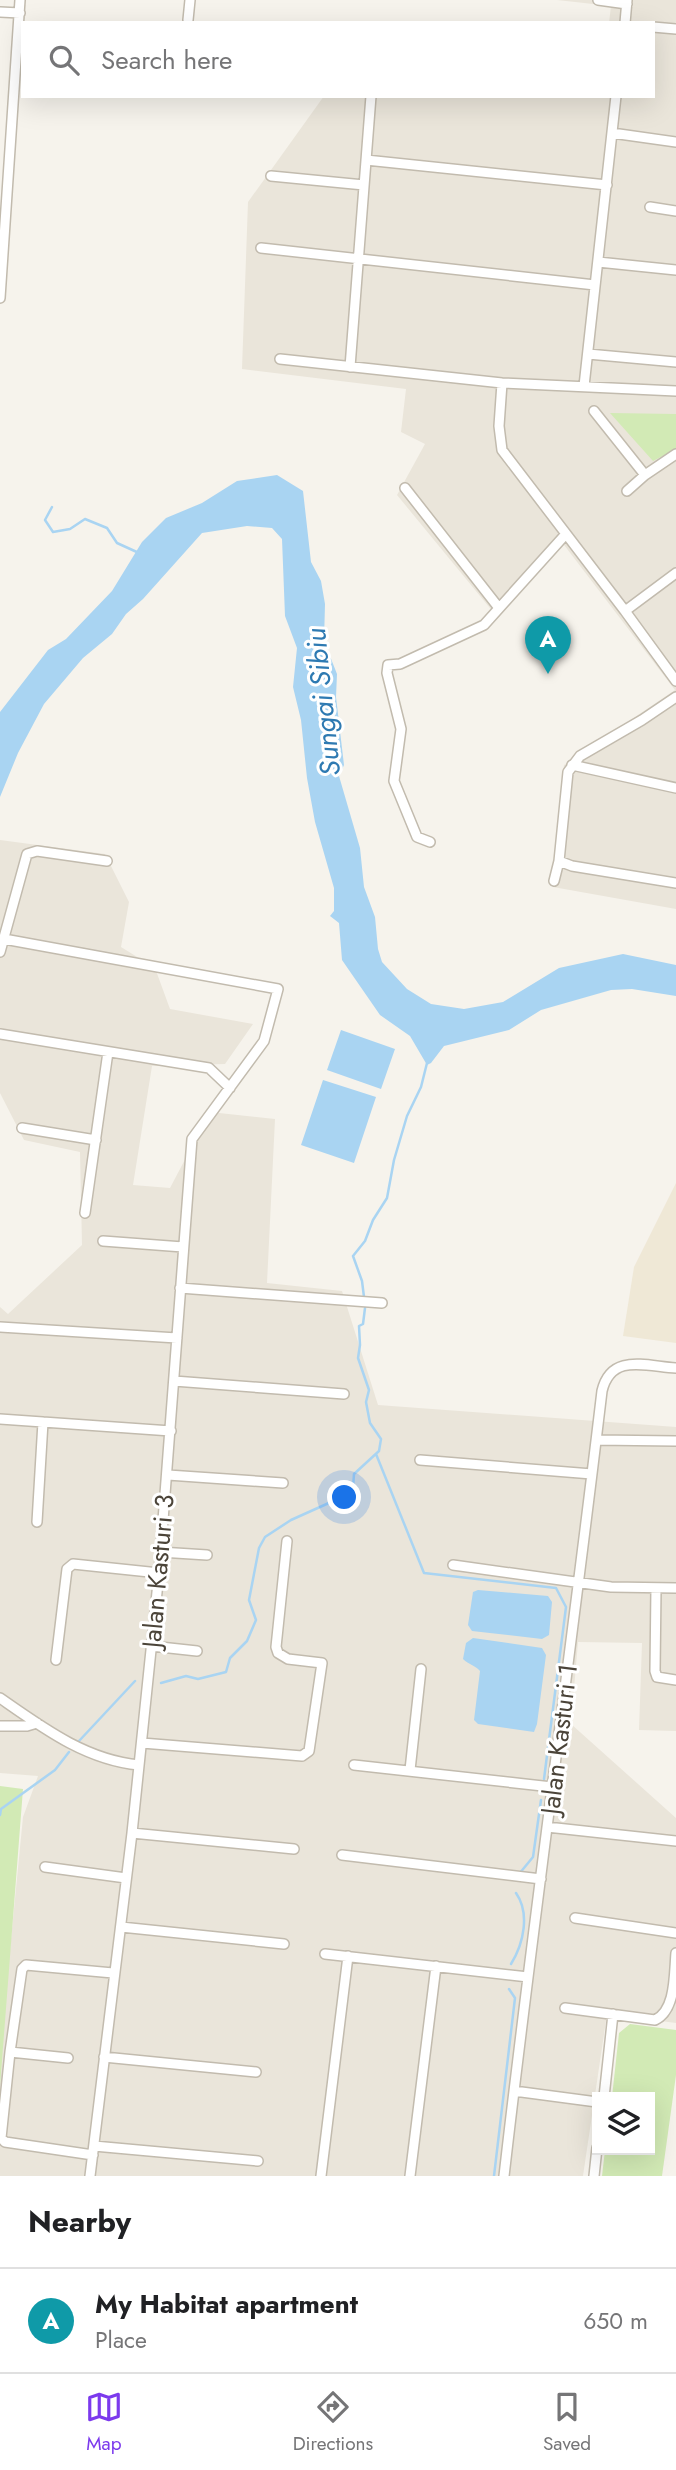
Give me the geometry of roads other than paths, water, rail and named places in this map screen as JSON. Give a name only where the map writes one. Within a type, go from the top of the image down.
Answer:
[{"type":"street","points":[[0,298],[3,196],[20,0]]},
{"type":"street","points":[[188,20],[190,0]]},
{"type":"street","points":[[598,0],[627,2],[625,21]]},
{"type":"street","points":[[0,12],[20,13]]},
{"type":"street","points":[[655,27],[676,29]]},
{"type":"street","points":[[350,366],[371,98]]},
{"type":"street","points":[[584,386],[616,98]]},
{"type":"street","points":[[0,104],[12,106]]},
{"type":"street","points":[[612,134],[676,142]]},
{"type":"street","points":[[366,160],[607,185]]},
{"type":"street","points":[[271,176],[364,185]]},
{"type":"street","points":[[650,207],[676,211]]},
{"type":"street","points":[[261,248],[596,285]]},
{"type":"street","points":[[598,262],[676,270]]},
{"type":"street","points":[[588,354],[676,362]]},
{"type":"street","points":[[280,359],[502,383],[676,391]]},
{"type":"street","points":[[502,383],[499,396],[502,450],[676,681]]},
{"type":"street","points":[[594,411],[645,475]]},
{"type":"street","points":[[627,491],[676,454]]},
{"type":"street","points":[[405,488],[499,608]]},
{"type":"street","points":[[430,842],[417,837],[394,781],[401,729],[387,673],[388,665],[400,664],[484,625],[565,535]]},
{"type":"street","points":[[625,611],[676,573]]},
{"type":"street","points":[[554,881],[559,862],[568,772],[572,765],[580,757],[676,696]]},
{"type":"street","points":[[572,765],[676,788]]},
{"type":"street","points":[[0,952],[27,854],[37,850],[107,861]]},
{"type":"street","points":[[559,862],[676,883]]},
{"type":"street","name":"Jalan Kasturi 3","points":[[4,939],[278,989],[264,1041],[193,1135],[159,1573],[127,1878],[113,1972],[90,2176]]},
{"type":"street","points":[[0,1034],[209,1068],[230,1088]]},
{"type":"street","points":[[85,1213],[108,1052]]},
{"type":"street","points":[[22,1128],[96,1140]]},
{"type":"street","points":[[103,1241],[183,1247]]},
{"type":"street","points":[[180,1288],[382,1303]]},
{"type":"street","points":[[0,1327],[177,1338]]},
{"type":"street","name":"Jalan Kasturi 1","points":[[505,2176],[601,1391],[612,1370],[626,1364],[676,1368]]},
{"type":"street","points":[[174,1381],[344,1394]]},
{"type":"street","points":[[0,1419],[171,1431]]},
{"type":"street","points":[[37,1522],[43,1422]]},
{"type":"street","points":[[596,1440],[676,1441]]},
{"type":"street","points":[[420,1460],[592,1474]]},
{"type":"street","points":[[167,1475],[283,1483]]},
{"type":"street","points":[[142,1742],[302,1756],[309,1751],[322,1663],[288,1659],[278,1653],[276,1647],[287,1541]]},
{"type":"street","points":[[160,1552],[207,1555]]},
{"type":"street","points":[[56,1660],[69,1565],[159,1573]]},
{"type":"street","points":[[453,1565],[611,1587],[676,1588]]},
{"type":"street","points":[[656,1588],[655,1671],[657,1677],[676,1680]]},
{"type":"street","points":[[151,1646],[197,1651]]},
{"type":"street","points":[[410,1770],[421,1670]]},
{"type":"street","points":[[0,1698],[88,1753],[106,1760],[139,1766]]},
{"type":"street","points":[[0,1726],[27,1726],[37,1723]]},
{"type":"street","points":[[354,1765],[552,1787]]},
{"type":"street","points":[[548,1827],[676,1841]]},
{"type":"street","points":[[132,1833],[294,1849]]},
{"type":"street","points":[[342,1855],[541,1879]]},
{"type":"street","points":[[45,1867],[127,1878]]},
{"type":"street","points":[[575,1918],[676,1933]]},
{"type":"street","points":[[121,1927],[284,1944]]},
{"type":"street","points":[[565,2008],[655,2020],[664,2016],[670,2006],[676,1953]]},
{"type":"street","points":[[325,1954],[528,1977]]},
{"type":"street","points":[[321,2176],[348,1956]]},
{"type":"street","points":[[113,1972],[26,1965],[22,1969],[1,2138],[5,2142],[93,2150],[258,2161]]},
{"type":"street","points":[[410,2176],[436,1966]]},
{"type":"street","points":[[605,2092],[613,2014]]},
{"type":"street","points":[[10,2052],[68,2058]]},
{"type":"street","points":[[104,2057],[256,2072]]},
{"type":"street","points":[[514,2091],[592,2101]]},
{"type":"street","points":[[594,2176],[596,2155]]},
{"type":"water","name":"Sungai Sibiu","points":[[277,475],[303,491],[311,562],[321,581],[325,604],[324,641],[337,674],[336,697],[344,765],[339,776],[360,848],[364,887],[375,917],[382,962],[407,989],[431,1004],[464,1009],[503,1002],[559,968],[623,954],[676,965],[676,996],[632,989],[611,990],[541,1010],[509,1030],[444,1046],[427,1065],[410,1036],[380,1015],[342,960],[339,923],[330,916],[334,911],[334,888],[315,822],[301,720],[293,687],[297,648],[285,616],[282,539],[272,528],[247,526],[202,533],[143,599],[126,614],[112,634],[83,658],[44,704],[18,753],[0,797],[0,712],[48,650],[66,639],[112,591],[142,542],[166,518],[202,503],[237,481]]},
{"type":"water","points":[[341,1030],[395,1049],[381,1089],[327,1070]]},
{"type":"water","points":[[323,1080],[376,1097],[354,1163],[301,1145]]},
{"type":"water","points":[[478,1590],[548,1596],[552,1602],[549,1635],[542,1639],[472,1631],[468,1625],[473,1592]]},
{"type":"water","points":[[473,1638],[542,1648],[546,1655],[534,1732],[478,1724],[474,1720],[480,1671],[463,1659],[466,1643]]},
{"type":"waterway","points":[[52,507],[45,520],[53,532],[70,529],[85,519],[107,528],[117,543],[139,553]]},
{"type":"waterway","points":[[364,1297],[362,1281],[353,1256],[365,1241],[373,1220],[387,1198],[394,1160],[407,1116],[421,1087],[427,1063]]},
{"type":"waterway","points":[[161,1683],[186,1676],[198,1679],[226,1672],[230,1658],[247,1641],[256,1620],[249,1600],[259,1548],[265,1537],[291,1520],[340,1498],[353,1488],[354,1474],[379,1451],[381,1439],[370,1423],[366,1402],[369,1390],[358,1358],[359,1326],[363,1324],[365,1308]]},
{"type":"waterway","points":[[376,1454],[424,1573],[556,1588],[566,1607],[544,1779]]},
{"type":"waterway","points":[[79,1741],[135,1681]]},
{"type":"waterway","points":[[0,1815],[1,1809],[55,1770],[69,1752]]},
{"type":"waterway","points":[[519,1874],[533,1857],[541,1800]]},
{"type":"waterway","points":[[511,1964],[524,1928],[523,1910],[516,1893]]},
{"type":"waterway","points":[[494,2176],[515,1998],[509,1989]]},
{"type":"place","name":"My Habitat apartment","points":[[548,674]]}]
